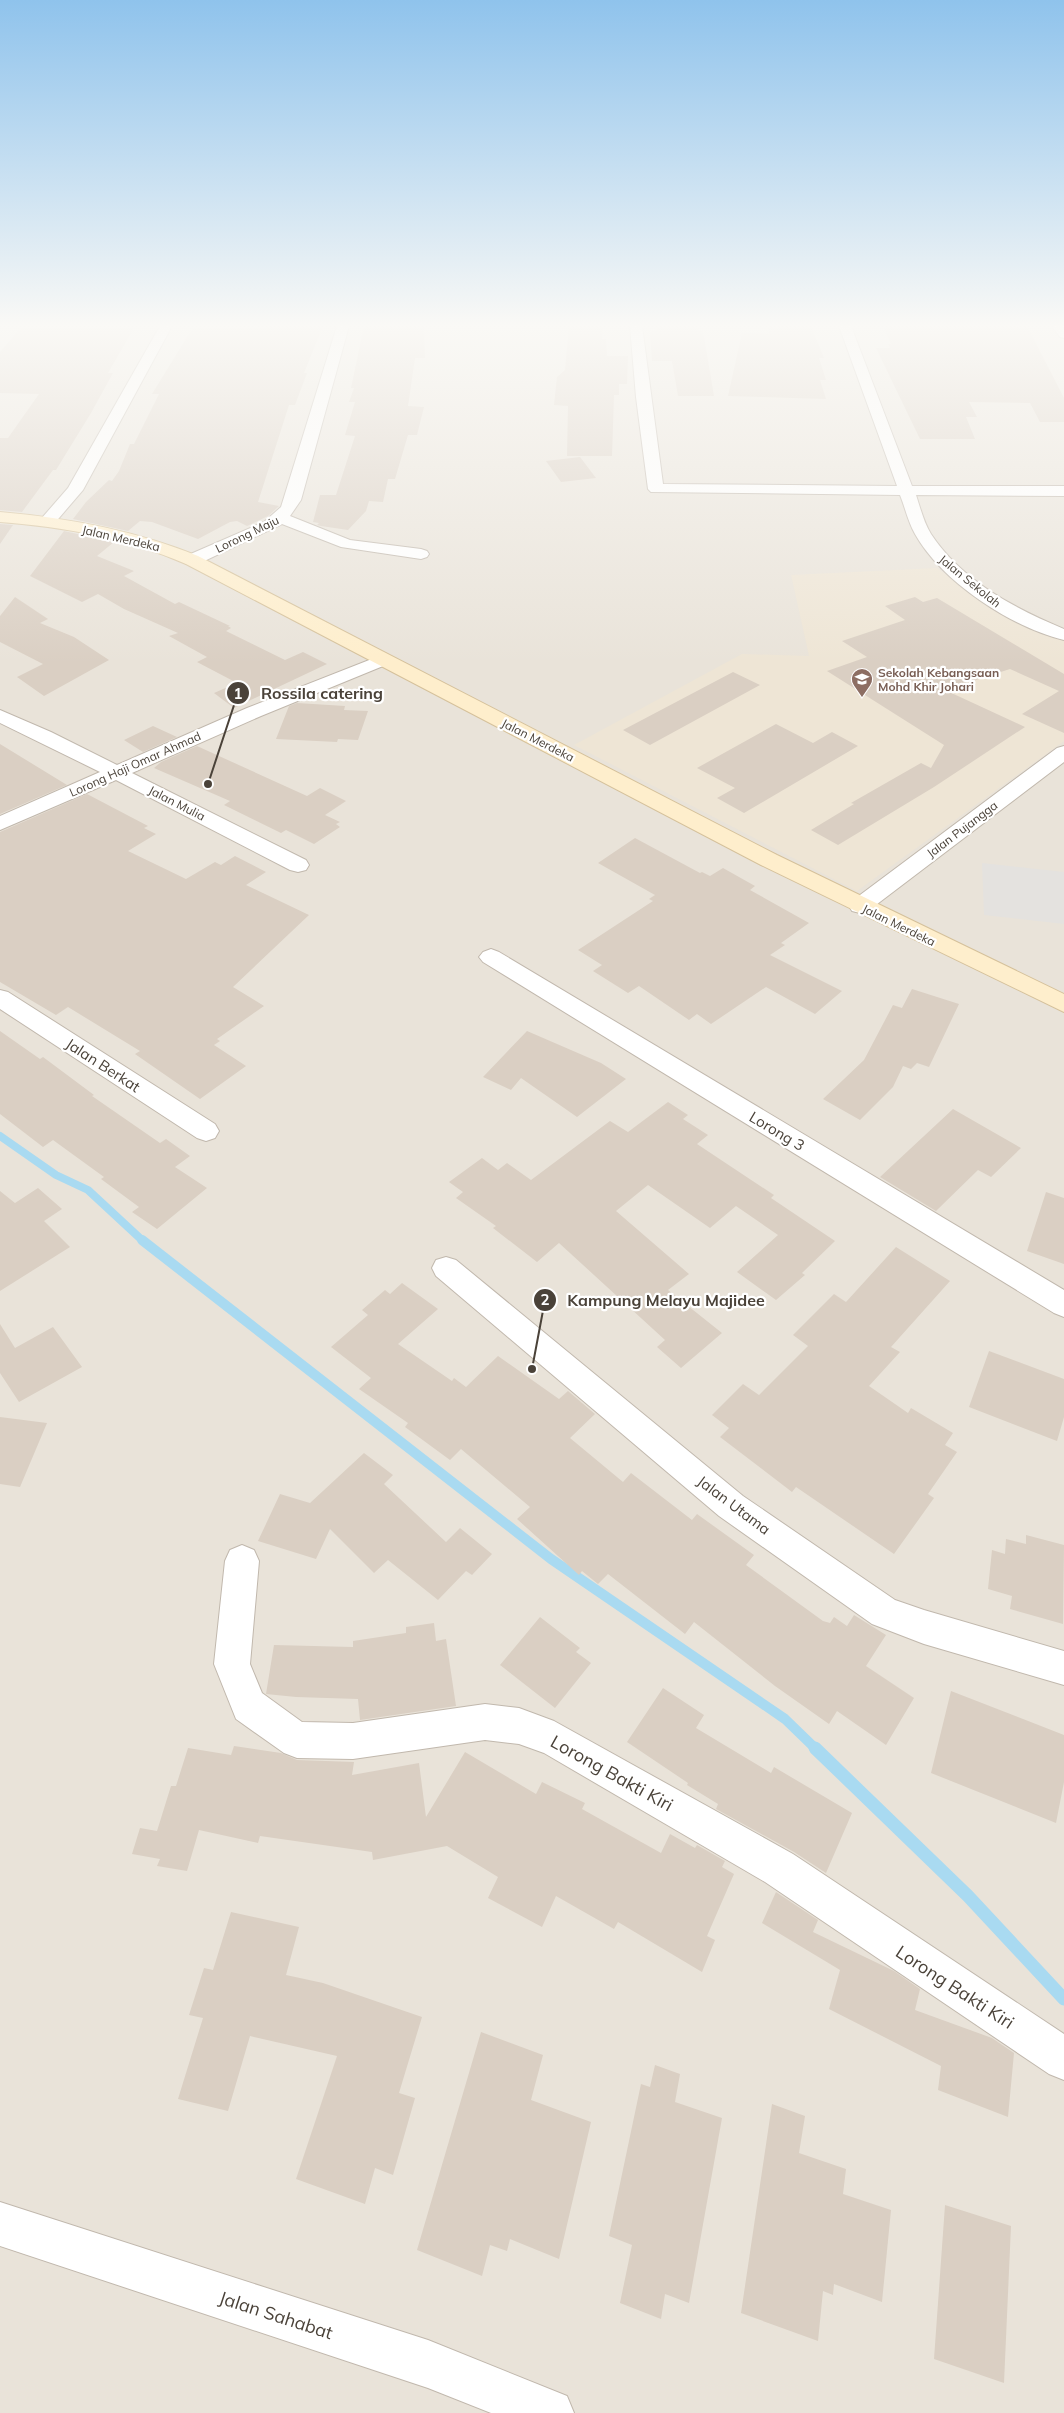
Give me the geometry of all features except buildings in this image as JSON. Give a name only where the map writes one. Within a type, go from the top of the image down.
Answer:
[{"type":"street","points":[[47,522],[75,490],[104,439]]},
{"type":"street","name":"Lorong Maju","points":[[192,560],[281,518],[293,500],[311,439]]},
{"type":"street","points":[[650,439],[656,489],[1064,490]]},
{"type":"street","name":"Jalan Sekolah","points":[[887,439],[922,533],[934,551],[959,575],[998,605],[1064,635]]},
{"type":"street","name":"Jalan Merdeka","points":[[0,517],[47,522],[142,540],[192,560],[860,906],[1064,1004]]},
{"type":"street","points":[[281,518],[347,544],[421,554]]},
{"type":"street","name":"Lorong Haji Omar Ahmad","points":[[0,824],[254,712],[382,660]]},
{"type":"street","name":"Jalan Mulia","points":[[0,716],[117,772],[298,865]]},
{"type":"street","name":"Jalan Pujangga","points":[[860,906],[1064,752]]},
{"type":"street","name":"Lorong 3","points":[[491,957],[1064,1305]]},
{"type":"street","points":[[1031,988],[1064,990]]},
{"type":"street","name":"Jalan Berkat","points":[[0,998],[206,1131]]},
{"type":"street","name":"Jalan Utama","points":[[446,1268],[731,1506],[884,1612],[924,1627],[1064,1668]]},
{"type":"street","name":"Lorong Bakti Kiri","points":[[242,1562],[232,1664],[249,1706],[297,1740],[354,1741],[484,1722],[519,1726],[554,1739],[779,1868],[1064,2059]]},
{"type":"street","name":"Jalan Sahabat","points":[[0,2224],[428,2364],[550,2413]]},
{"type":"shaded area","points":[[0,439],[1064,439],[1064,2413],[0,2413]]},
{"type":"shaded area","name":"Sekolah Kebangsaan Mohd Khir Johari","points":[[937,568],[983,602],[1064,641],[1064,741],[857,891],[574,745],[742,654],[809,656],[791,575]]},
{"type":"shaded area","points":[[982,863],[1064,872],[1064,924],[984,915]]},
{"type":"waterway","points":[[0,1136],[56,1175],[88,1190],[143,1241]]},
{"type":"waterway","points":[[142,1240],[551,1559],[785,1719],[816,1749]]},
{"type":"waterway","points":[[815,1748],[968,1896],[1064,1999]]},
{"type":"place","name":"Sekolah Kebangsaan Mohd Khir Johari","points":[[862,698]]},
{"type":"place","name":"Rossila catering","points":[[208,784]]},
{"type":"place","name":"Kampung Melayu Majidee","points":[[532,1369]]}]
